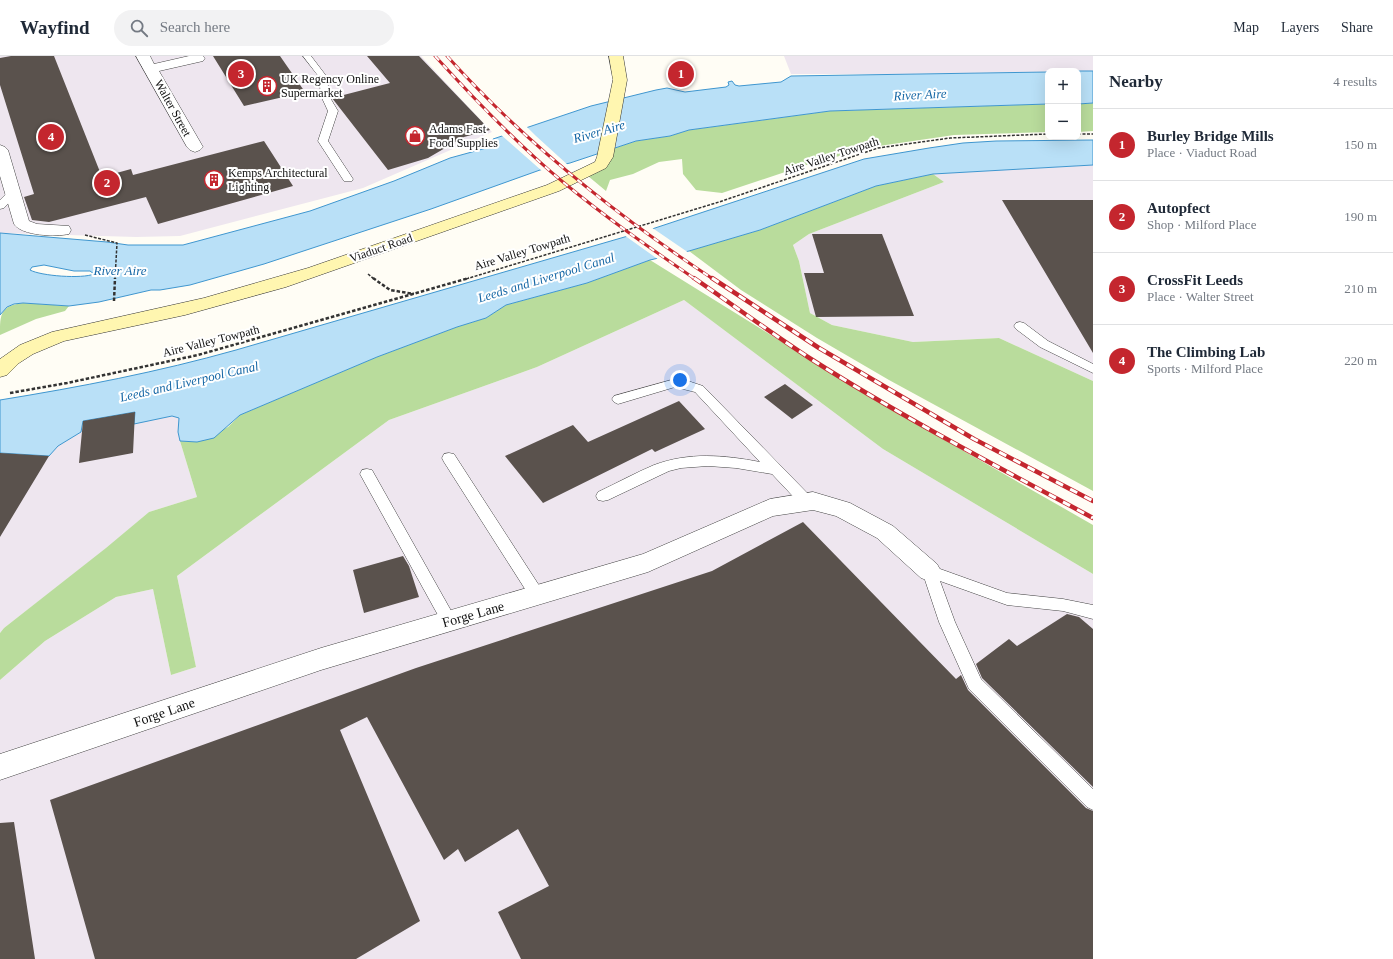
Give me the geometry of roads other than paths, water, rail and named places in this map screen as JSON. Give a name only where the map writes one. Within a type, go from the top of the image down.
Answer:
[{"type":"street","name":"Walter Street","points":[[143,56],[195,147]]},
{"type":"street","name":"Viaduct Road","points":[[0,370],[6,362],[47,340],[82,330],[162,315],[280,283],[553,188],[601,165],[605,157],[620,80],[616,56]]},
{"type":"street","name":"Walter Street","points":[[150,69],[198,58]]},
{"type":"street","points":[[1,154],[22,224],[35,229],[63,230]]},
{"type":"street","name":"Forge Lane","points":[[0,768],[321,659],[648,562],[770,508],[812,501],[842,509],[885,532],[929,571]]},
{"type":"lane","points":[[307,56],[323,77],[325,96],[333,110],[323,141],[348,179]]},
{"type":"lane","points":[[0,206],[12,194]]},
{"type":"lane","points":[[1020,326],[1044,344],[1093,369]]},
{"type":"lane","points":[[618,399],[675,383],[688,385],[698,389],[807,502]]},
{"type":"lane","points":[[449,458],[537,595]]},
{"type":"lane","points":[[603,496],[667,466],[692,461],[732,461],[776,470]]},
{"type":"lane","points":[[367,474],[449,621]]},
{"type":"lane","points":[[929,571],[1007,599],[1063,605],[1093,612]]},
{"type":"lane","points":[[929,571],[947,622],[975,684],[1093,801]]},
{"type":"water","points":[[1081,71],[1093,71],[1093,103],[1081,104]]},
{"type":"water","name":"River Aire","points":[[1045,72],[1045,104],[830,111],[689,130],[670,136],[636,141],[570,163],[540,170],[431,209],[264,264],[190,285],[151,290],[99,302],[69,306],[23,303],[14,304],[7,307],[0,315],[0,233],[128,245],[183,245],[310,211],[394,181],[450,158],[490,147],[493,139],[591,106],[667,88],[685,92],[726,87],[729,85],[728,82],[732,81],[735,85],[739,86],[781,82],[791,76]],"holes":[[[44,265],[74,271],[90,271],[94,274],[88,276],[62,276],[43,274],[30,270],[32,267]]]},
{"type":"water","name":"Leeds and Liverpool Canal","points":[[1093,140],[1093,165],[933,174],[876,186],[760,230],[689,251],[650,260],[587,283],[506,305],[486,318],[457,327],[377,357],[240,415],[214,438],[197,442],[180,441],[178,432],[179,418],[172,416],[134,424],[135,412],[83,421],[81,432],[58,446],[49,456],[0,453],[0,400],[119,378],[236,350],[652,229],[864,159],[963,143],[996,141]]},
{"type":"railway","points":[[435,56],[465,89],[546,167],[611,220],[695,279]]},
{"type":"railway","points":[[447,56],[508,119],[573,176],[641,229],[713,279]]},
{"type":"railway","points":[[694,278],[796,349],[845,380],[950,441],[1093,518]]},
{"type":"railway","points":[[712,278],[819,348],[974,439],[1093,501]]},
{"type":"place","name":"CrossFit Leeds","points":[[241,74]]},
{"type":"place","name":"Burley Bridge Mills","points":[[681,74]]},
{"type":"place","name":"UK Regency Online Supermarket","points":[[267,86]]},
{"type":"place","name":"Adams Fast Food Supplies","points":[[415,136]]},
{"type":"place","name":"The Climbing Lab","points":[[51,137]]},
{"type":"place","name":"Kemps Architectural Lighting","points":[[214,180]]},
{"type":"place","name":"Autopfect","points":[[107,183]]}]
